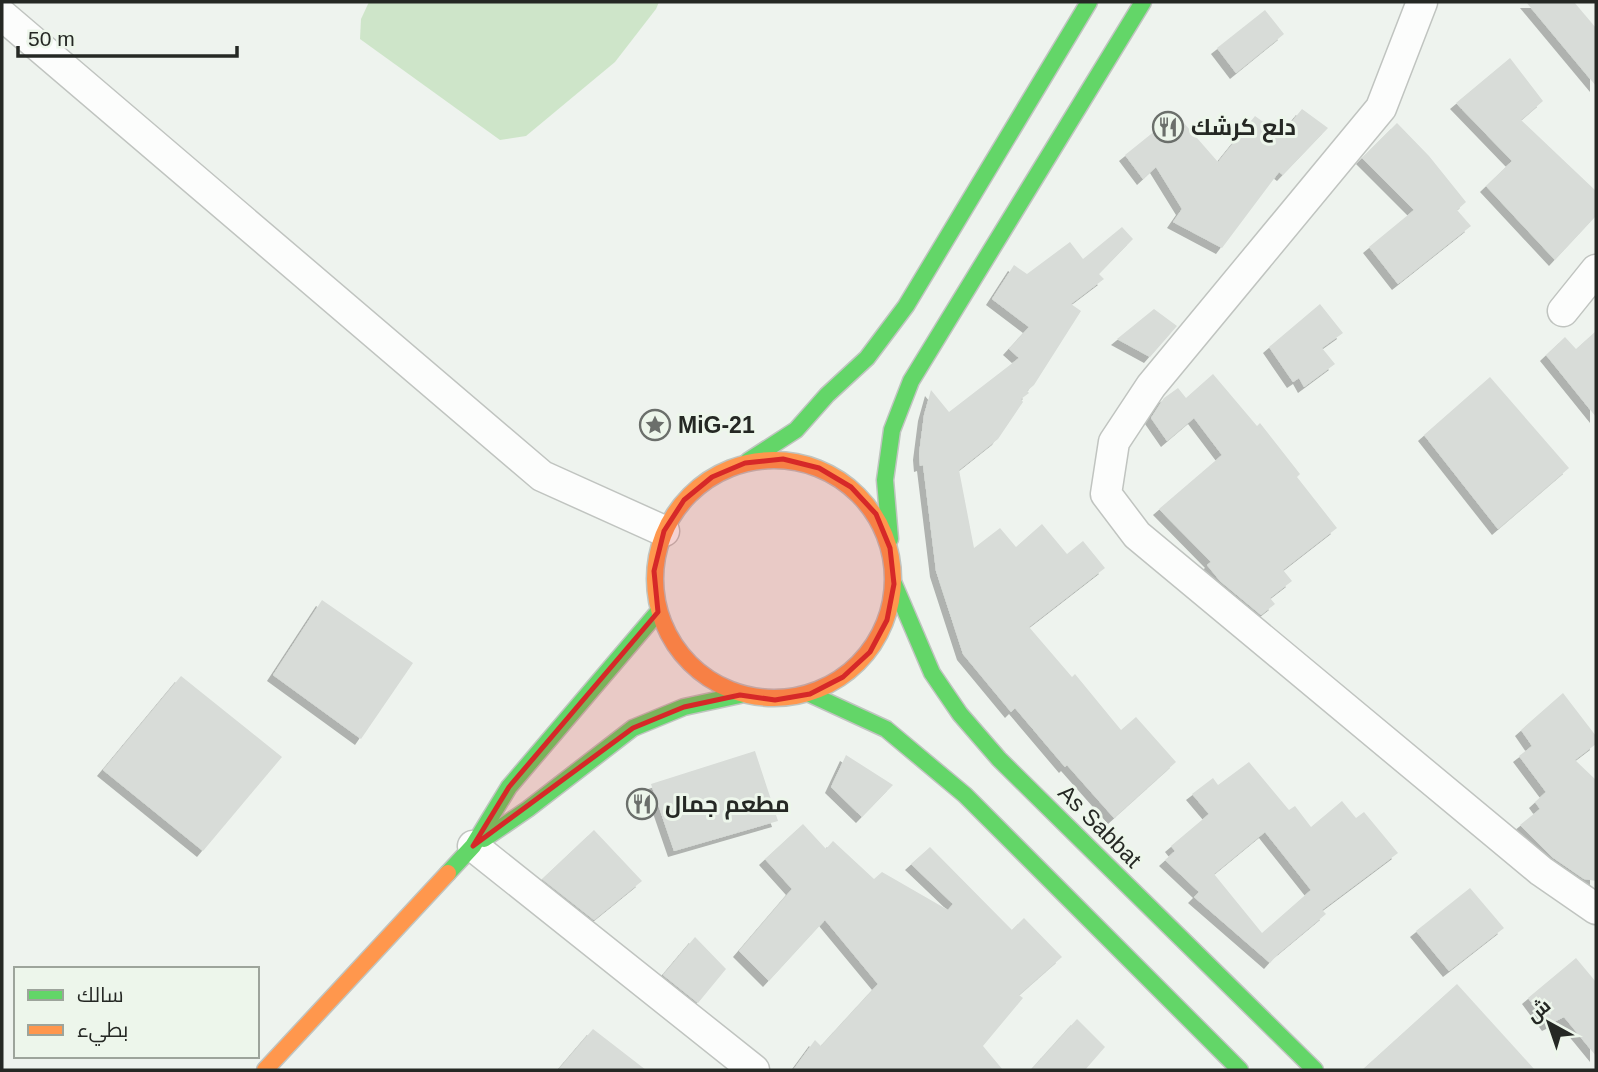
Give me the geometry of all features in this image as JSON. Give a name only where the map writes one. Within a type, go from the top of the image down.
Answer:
[{"type":"main road","points":[[1089,2],[906,306],[867,358],[827,395],[796,430],[746,463],[712,477],[684,500],[664,531],[654,571],[658,612],[675,649],[704,677],[740,695],[775,700],[810,694],[843,677],[870,652],[887,620],[894,584],[885,480],[892,430],[911,381],[1143,2]]},
{"type":"main road","points":[[746,463],[783,459],[819,468],[851,486],[876,514],[890,548]]},
{"type":"main road","name":"As Sabbat","points":[[894,584],[932,673],[960,714],[999,759],[1315,1070]]},
{"type":"main road","points":[[265,1070],[473,846],[509,787],[658,612]]},
{"type":"main road","points":[[810,694],[886,729],[925,760],[965,795],[1240,1070]]},
{"type":"main road","points":[[473,846],[528,809],[633,728],[684,707],[740,695]]},
{"type":"street","points":[[1422,2],[1381,108],[1151,386],[1114,442],[1106,494],[1137,535],[1541,871],[1596,908]]},
{"type":"street","points":[[2,15],[542,476],[664,531]]},
{"type":"street","points":[[1563,311],[1596,270]]},
{"type":"street","points":[[473,846],[754,1070]]},
{"type":"highlighted area","points":[[783,459],[819,468],[851,487],[876,514],[890,548],[894,584],[887,620],[870,652],[843,677],[810,694],[775,700],[740,695],[684,707],[633,728],[473,846],[509,787],[658,612],[654,571],[664,531],[684,500],[712,477],[745,463]]},
{"type":"green space","points":[[369,2],[659,2],[615,62],[526,136],[500,140],[360,39],[361,19]]},
{"type":"building","points":[[1526,2],[1574,2],[1596,28],[1596,86]]},
{"type":"building","points":[[1265,10],[1284,34],[1236,73],[1217,48]]},
{"type":"building","points":[[1510,58],[1543,101],[1521,120],[1596,191],[1596,216],[1555,260],[1486,186],[1512,161],[1456,103]]},
{"type":"building","points":[[1302,109],[1328,128],[1283,175],[1279,172],[1222,248],[1173,222],[1182,209],[1156,167],[1143,179],[1125,155],[1176,114],[1218,162],[1255,116],[1281,135]]},
{"type":"building","points":[[1397,123],[1429,156],[1466,202],[1457,210],[1471,226],[1398,284],[1369,247],[1414,210],[1362,158]]},
{"type":"building","points":[[1122,227],[1133,239],[1099,274],[1104,279],[1071,304],[1081,311],[1034,385],[1027,391],[1029,393],[1021,399],[1023,402],[998,439],[959,470],[974,548],[1000,528],[1016,547],[1042,524],[1067,554],[1083,541],[1105,568],[1029,627],[1072,677],[1075,674],[1121,730],[1136,717],[1176,762],[1114,818],[1067,765],[1065,767],[1015,708],[1011,712],[963,654],[936,571],[923,465],[920,466],[919,454],[924,415],[931,390],[949,412],[1019,358],[1009,349],[1029,327],[992,299],[1014,265],[1027,274],[1070,242],[1083,259]]},
{"type":"building","points":[[1320,304],[1343,333],[1322,348],[1335,364],[1304,387],[1299,378],[1293,382],[1269,347]]},
{"type":"building","points":[[1154,309],[1177,326],[1150,357],[1117,339]]},
{"type":"building","points":[[1596,331],[1596,417],[1546,355],[1565,337],[1576,349]]},
{"type":"building","points":[[1213,374],[1257,426],[1260,423],[1337,528],[1283,570],[1292,581],[1270,598],[1275,604],[1261,615],[1220,581],[1207,565],[1211,562],[1159,509],[1222,455],[1194,418],[1167,441],[1151,418],[1164,398],[1178,388],[1186,398]]},
{"type":"building","points":[[1490,377],[1569,468],[1498,529],[1424,435]]},
{"type":"building","points":[[322,600],[413,663],[361,739],[273,675]]},
{"type":"building","points":[[181,676],[282,757],[203,851],[103,770]]},
{"type":"building","points":[[1563,693],[1596,736],[1596,744],[1575,760],[1596,780],[1596,881],[1584,879],[1552,857],[1520,825],[1540,809],[1535,802],[1546,792],[1519,756],[1532,746],[1521,730]]},
{"type":"building","points":[[755,751],[778,821],[674,851],[651,784]]},
{"type":"building","points":[[846,755],[893,785],[862,817],[831,787]]},
{"type":"building","points":[[1249,762],[1289,810],[1295,806],[1311,827],[1342,801],[1356,818],[1364,812],[1398,853],[1322,910],[1326,914],[1270,963],[1194,897],[1199,892],[1165,860],[1175,851],[1171,846],[1209,814],[1192,794],[1213,778],[1218,785]],"holes":[[[1265,832],[1311,890],[1262,933],[1214,874]]]},
{"type":"building","points":[[803,824],[826,849],[833,841],[874,879],[882,872],[948,910],[953,904],[911,864],[930,847],[1012,930],[1024,918],[1062,957],[1019,995],[1023,998],[983,1046],[1003,1070],[793,1070],[815,1040],[821,1046],[878,984],[825,920],[769,981],[739,951],[792,889],[765,859]]},
{"type":"building","points":[[594,830],[642,881],[594,920],[542,879]]},
{"type":"building","points":[[1470,888],[1504,928],[1449,971],[1416,931]]},
{"type":"building","points":[[695,937],[726,969],[698,1003],[663,975]]},
{"type":"building","points":[[1576,958],[1596,982],[1596,1056],[1564,1017],[1548,1025],[1528,998]]},
{"type":"building","points":[[1457,984],[1535,1070],[1362,1070]]},
{"type":"building","points":[[1077,1019],[1105,1047],[1085,1070],[1031,1070]]},
{"type":"building","points":[[593,1029],[646,1070],[558,1070]]},
{"type":"traffic: fast","points":[[748,461],[796,430],[827,395],[867,358],[906,306],[1089,2]]},
{"type":"traffic: fast","points":[[890,539],[885,480],[892,430],[911,381],[1143,2]]},
{"type":"traffic: fast","points":[[894,584],[932,673],[960,714],[999,759],[1315,1070]]},
{"type":"traffic: fast","points":[[448,873],[473,846],[509,787],[658,612]]},
{"type":"traffic: fast","points":[[810,694],[886,729],[965,795],[1240,1070]]},
{"type":"traffic: fast","points":[[484,839],[528,809],[633,728],[684,707],[740,695]]},
{"type":"traffic: slow","points":[[762,460],[786,460],[809,465],[830,474],[850,487],[866,503],[888,544],[893,579],[891,602],[884,625],[866,655],[850,671],[809,693],[786,698],[762,698],[739,693],[718,684],[698,671],[682,655],[660,614],[655,591],[655,567],[660,544],[669,523],[682,503],[698,487],[739,465],[762,460]]},
{"type":"traffic: slow","points":[[265,1070],[448,873]]},
{"type":"place","name":"دلع كرشك","points":[[1168,127]]},
{"type":"place","name":"MiG-21","points":[[655,425]]},
{"type":"place","name":"مطعم جمال","points":[[642,804]]}]
